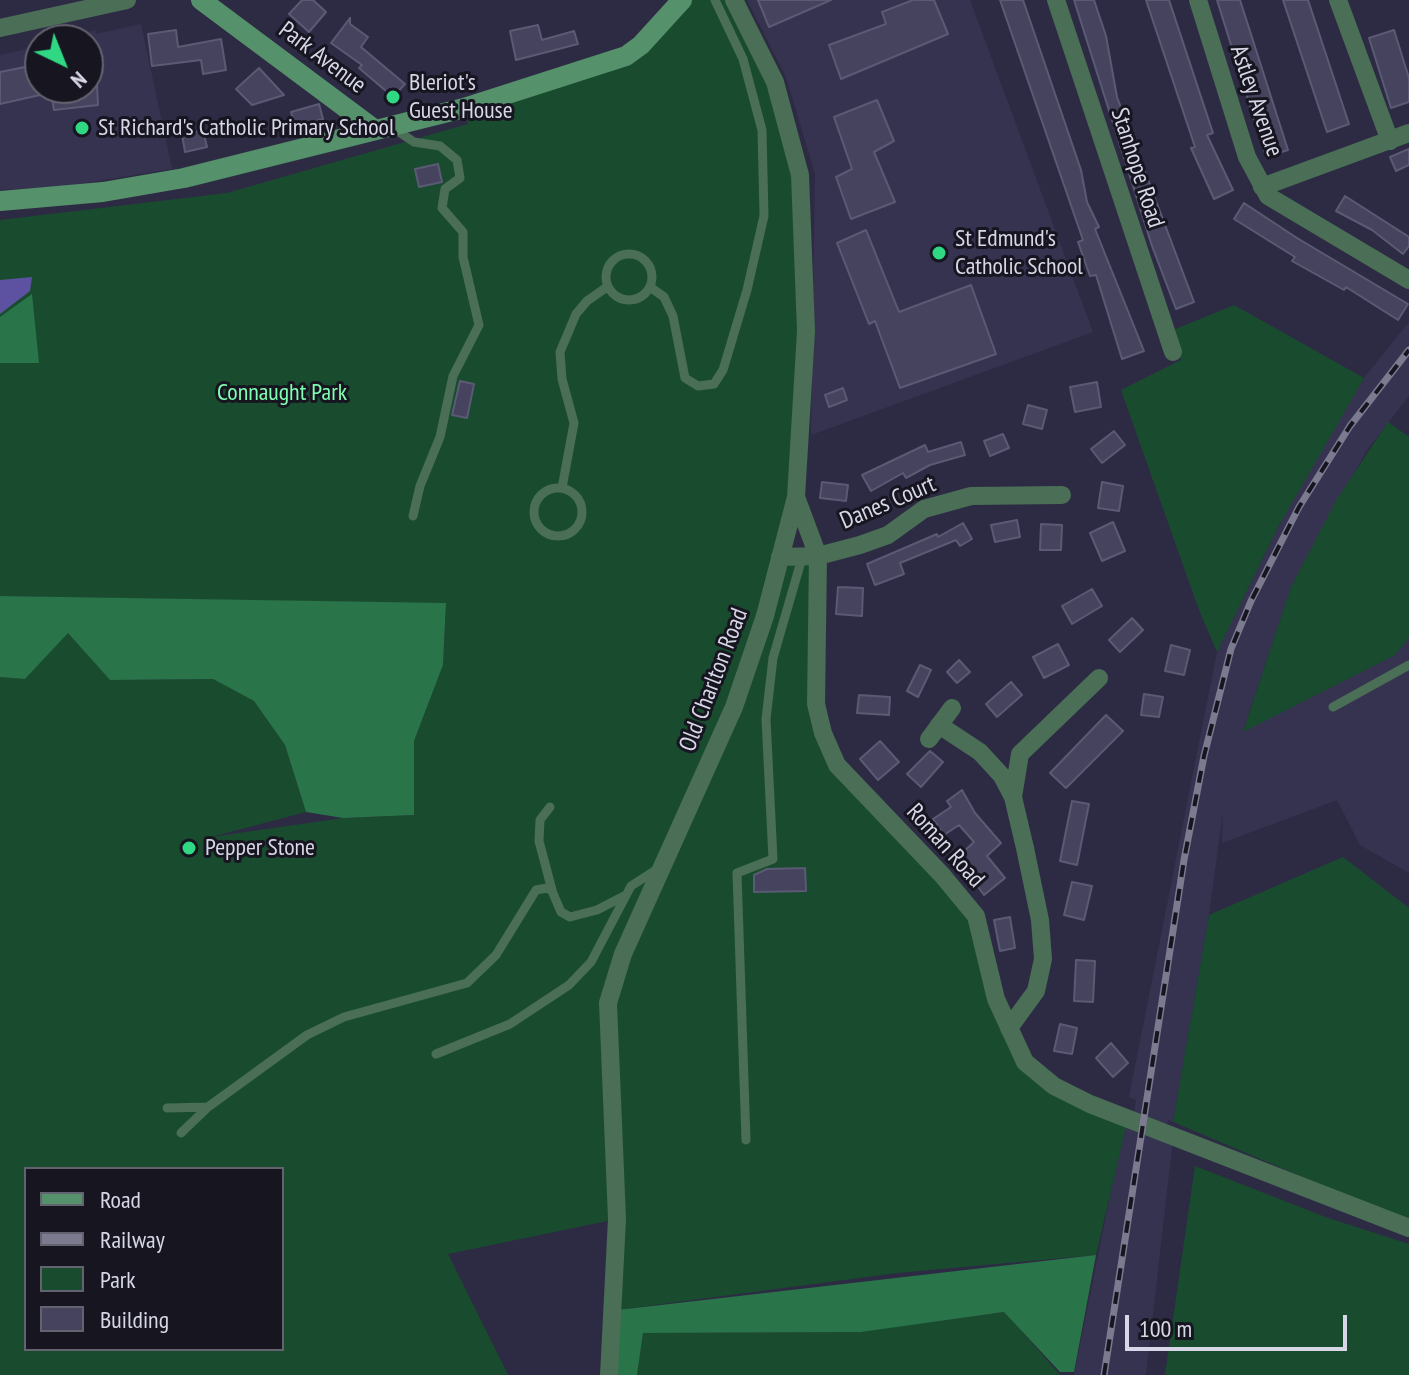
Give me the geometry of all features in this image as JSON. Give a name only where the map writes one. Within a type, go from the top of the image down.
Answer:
[{"type":"street","points":[[0,28],[127,0]]},
{"type":"street","name":"Park Avenue","points":[[201,0],[381,127]]},
{"type":"street","points":[[0,201],[103,192],[237,168],[381,127],[464,108],[626,56],[641,45],[682,0]]},
{"type":"street","name":"Old Charlton Road","points":[[609,1375],[617,1219],[608,1003],[623,954],[734,707],[765,616],[796,497],[806,331],[800,175],[775,82],[734,0]]},
{"type":"street","name":"Stanhope Road","points":[[1056,0],[1173,352]]},
{"type":"street","name":"Astley Avenue","points":[[1198,0],[1247,157],[1268,196],[1409,280]]},
{"type":"street","points":[[1338,0],[1390,141]]},
{"type":"street","points":[[1262,187],[1409,133]]},
{"type":"street","name":"Danes Court","points":[[780,557],[810,557],[888,535],[924,509],[971,496],[1062,495]]},
{"type":"street","name":"Roman Road","points":[[796,497],[810,557],[816,704],[823,733],[837,765],[942,875],[976,916],[996,999],[1025,1062],[1054,1086],[1127,1123],[1171,1135],[1409,1228]]},
{"type":"street","points":[[952,708],[934,732],[1000,758],[1020,754],[1099,678]]},
{"type":"street","points":[[980,752],[1002,776],[1013,797],[1034,889],[1043,959],[1036,991],[1009,1028]]},
{"type":"street","points":[[1013,797],[1020,754]]},
{"type":"lane","points":[[650,287],[633,300],[618,298],[607,287],[609,264],[629,253],[648,264],[650,287],[664,297],[673,316],[685,378],[698,386],[714,384],[727,356],[764,216],[762,130],[743,59],[715,0]]},
{"type":"lane","points":[[381,127],[414,142],[440,146],[457,160],[460,178],[445,189],[442,208],[463,232],[463,257],[479,325],[453,376],[440,437],[420,486],[413,516]]},
{"type":"lane","points":[[562,488],[574,426],[560,352],[576,314],[587,301],[607,287]]},
{"type":"lane","points":[[562,488],[576,496],[582,510],[578,525],[558,536],[537,525],[534,509],[540,495],[562,488]]},
{"type":"lane","points":[[746,1140],[737,873],[773,859],[766,719],[773,658],[810,557]]},
{"type":"lane","points":[[1333,707],[1409,665]]},
{"type":"lane","points":[[550,807],[540,820],[539,841],[561,912],[570,917],[597,910],[624,896]]},
{"type":"lane","points":[[436,1054],[510,1024],[569,985],[591,962],[631,886],[662,866]]},
{"type":"lane","points":[[181,1133],[208,1107],[317,1028],[388,1003],[457,987],[475,978],[501,948],[536,890],[547,888],[552,891]]},
{"type":"lane","points":[[167,1108],[208,1107]]},
{"type":"shaded area","name":"St Edmund's Catholic School","points":[[747,0],[970,0],[1093,332],[811,435],[815,174],[786,77]]},
{"type":"shaded area","name":"St Richard's Catholic Primary School","points":[[141,24],[172,169],[60,187],[0,190],[0,55],[24,50],[24,104],[104,104],[104,32]]},
{"type":"shaded area","points":[[32,277],[30,291],[0,314],[0,280]]},
{"type":"shaded area","points":[[1409,322],[1409,396],[1367,450],[1291,587],[1243,731],[1395,655],[1409,638],[1409,873],[1360,845],[1337,800],[1222,843],[1223,811],[1209,915],[1173,1122],[1168,1120],[1165,1135],[1173,1139],[1146,1375],[1074,1375],[1126,1117],[1133,1120],[1136,1100],[1129,1097],[1217,652],[1278,527],[1335,425],[1364,378]]},
{"type":"green space","name":"Connaught Park","points":[[682,0],[745,0],[775,82],[800,175],[806,331],[780,557],[818,556],[816,704],[837,765],[976,916],[1020,1068],[1128,1118],[1096,1255],[897,1273],[617,1310],[617,1219],[448,1254],[508,1375],[0,1375],[0,677],[25,679],[68,632],[110,680],[213,679],[254,701],[285,745],[306,812],[211,837],[343,818],[414,815],[414,741],[443,665],[446,604],[0,596],[0,220],[227,193],[468,124],[464,108],[610,62]]},
{"type":"green space","points":[[32,294],[39,363],[0,363],[0,317]]},
{"type":"green space","points":[[1234,305],[1364,378],[1278,527],[1217,652],[1199,610],[1121,390],[1181,360],[1171,331]]},
{"type":"green space","points":[[1388,422],[1409,437],[1409,638],[1395,655],[1243,732],[1291,587],[1337,499]]},
{"type":"green space","points":[[0,596],[446,603],[443,665],[414,741],[414,815],[343,818],[306,812],[285,745],[254,701],[213,679],[110,680],[68,633],[25,679],[0,677]]},
{"type":"green space","points":[[1343,857],[1409,908],[1409,1222],[1173,1122],[1209,915]]},
{"type":"green space","points":[[1195,1166],[1328,1218],[1409,1244],[1409,1375],[1165,1375]]},
{"type":"green space","points":[[1096,1255],[1074,1372],[1060,1372],[1004,1312],[861,1332],[643,1333],[637,1375],[618,1375],[617,1310]]},
{"type":"green space","points":[[1005,1312],[1060,1375],[637,1375],[643,1333],[858,1332]]},
{"type":"building","points":[[302,0],[313,0],[326,12],[309,32],[289,14]]},
{"type":"building","points":[[758,0],[831,0],[769,27]]},
{"type":"building","points":[[913,0],[934,0],[948,34],[841,79],[829,45],[886,24],[882,12]]},
{"type":"building","points":[[1000,0],[1023,0],[1081,170],[1087,202],[1099,227],[1095,229],[1144,351],[1122,359],[1096,275],[1090,276],[1078,242],[1083,240]]},
{"type":"building","points":[[1074,0],[1094,0],[1106,36],[1117,97],[1194,302],[1176,309],[1152,246]]},
{"type":"building","points":[[1146,0],[1169,0],[1213,133],[1207,135],[1233,190],[1214,199],[1191,148],[1195,147]]},
{"type":"building","points":[[1217,0],[1240,0],[1288,150],[1266,157]]},
{"type":"building","points":[[1283,0],[1308,0],[1349,124],[1327,132]]},
{"type":"building","points":[[350,18],[350,24],[368,37],[361,47],[405,84],[393,97],[359,68],[362,65],[331,43]]},
{"type":"building","points":[[538,25],[542,40],[574,31],[578,44],[516,60],[510,31]]},
{"type":"building","points":[[176,30],[178,47],[221,39],[226,70],[203,74],[201,60],[152,66],[148,34]]},
{"type":"building","points":[[1394,30],[1409,78],[1409,102],[1391,108],[1369,38]]},
{"type":"building","points":[[24,67],[24,99],[0,104],[0,72]]},
{"type":"building","points":[[259,68],[284,95],[252,105],[236,89]]},
{"type":"building","points":[[877,100],[894,141],[874,152],[895,202],[851,219],[836,177],[852,169],[834,117]]},
{"type":"building","points":[[53,104],[98,104],[98,105],[54,110]]},
{"type":"building","points":[[319,104],[323,119],[295,127],[291,112]]},
{"type":"building","points":[[203,130],[207,147],[185,152],[182,135]]},
{"type":"building","points":[[1409,149],[1409,165],[1396,171],[1390,157]]},
{"type":"building","points":[[438,164],[442,182],[419,187],[415,169]]},
{"type":"building","points":[[1345,196],[1409,237],[1409,246],[1403,254],[1372,230],[1336,211]]},
{"type":"building","points":[[1244,203],[1408,304],[1398,320],[1346,287],[1344,290],[1292,261],[1295,257],[1234,219]]},
{"type":"building","points":[[866,230],[899,312],[971,285],[996,354],[900,388],[875,321],[869,324],[837,243]]},
{"type":"building","points":[[460,381],[474,384],[467,418],[452,415]]},
{"type":"building","points":[[1097,382],[1101,407],[1075,412],[1070,387]]},
{"type":"building","points":[[843,388],[847,400],[829,407],[825,395]]},
{"type":"building","points":[[1028,405],[1047,410],[1042,429],[1023,424]]},
{"type":"building","points":[[1114,431],[1125,445],[1102,463],[1091,449]]},
{"type":"building","points":[[1003,434],[1009,448],[990,456],[984,441]]},
{"type":"building","points":[[961,442],[965,455],[930,465],[906,478],[903,473],[871,491],[862,475],[925,445],[928,452]]},
{"type":"building","points":[[822,482],[848,485],[846,501],[820,498]]},
{"type":"building","points":[[1102,482],[1123,486],[1119,511],[1098,508]]},
{"type":"building","points":[[1017,520],[1020,537],[995,542],[991,525]]},
{"type":"building","points":[[1113,522],[1125,551],[1102,561],[1090,533]]},
{"type":"building","points":[[963,523],[972,539],[960,546],[956,540],[900,563],[904,574],[875,585],[867,564],[937,534],[938,537]]},
{"type":"building","points":[[1041,524],[1062,525],[1061,550],[1040,550]]},
{"type":"building","points":[[838,587],[863,588],[862,616],[836,614]]},
{"type":"building","points":[[1092,589],[1102,606],[1072,624],[1062,606]]},
{"type":"building","points":[[1132,618],[1143,630],[1120,652],[1109,640]]},
{"type":"building","points":[[1058,644],[1069,665],[1044,678],[1033,657]]},
{"type":"building","points":[[1171,645],[1190,650],[1184,675],[1165,671]]},
{"type":"building","points":[[959,660],[970,672],[957,683],[947,672]]},
{"type":"building","points":[[920,665],[931,670],[918,697],[907,691]]},
{"type":"building","points":[[1011,682],[1022,695],[997,717],[986,704]]},
{"type":"building","points":[[1144,694],[1163,697],[1159,717],[1141,715]]},
{"type":"building","points":[[859,695],[890,697],[889,715],[857,713]]},
{"type":"building","points":[[1106,715],[1123,731],[1066,788],[1050,773]]},
{"type":"building","points":[[880,741],[899,762],[878,780],[860,759]]},
{"type":"building","points":[[930,751],[943,762],[921,787],[907,774]]},
{"type":"building","points":[[962,790],[975,813],[1001,843],[987,856],[1005,878],[984,895],[973,880],[978,876],[960,855],[974,842],[959,825],[944,835],[933,819],[951,807],[947,801]]},
{"type":"building","points":[[1072,801],[1089,804],[1077,865],[1060,861]]},
{"type":"building","points":[[805,868],[806,891],[754,892],[754,875],[767,869]]},
{"type":"building","points":[[1072,882],[1092,886],[1084,920],[1064,915]]},
{"type":"building","points":[[1010,917],[1015,948],[1000,951],[994,920]]},
{"type":"building","points":[[1076,960],[1095,961],[1093,1002],[1074,1001]]},
{"type":"building","points":[[1060,1024],[1077,1028],[1072,1054],[1054,1051]]},
{"type":"building","points":[[1111,1043],[1128,1063],[1113,1077],[1096,1058]]},
{"type":"railway","points":[[1104,1375],[1184,860],[1204,756],[1231,649],[1251,601],[1299,507],[1350,426],[1409,350]]},
{"type":"place","name":"Bleriot's Guest House","points":[[393,97]]},
{"type":"place","name":"St Richard's Catholic Primary School","points":[[82,128]]},
{"type":"place","name":"St Edmund's Catholic School","points":[[939,253]]},
{"type":"place","name":"Pepper Stone","points":[[189,848]]}]
